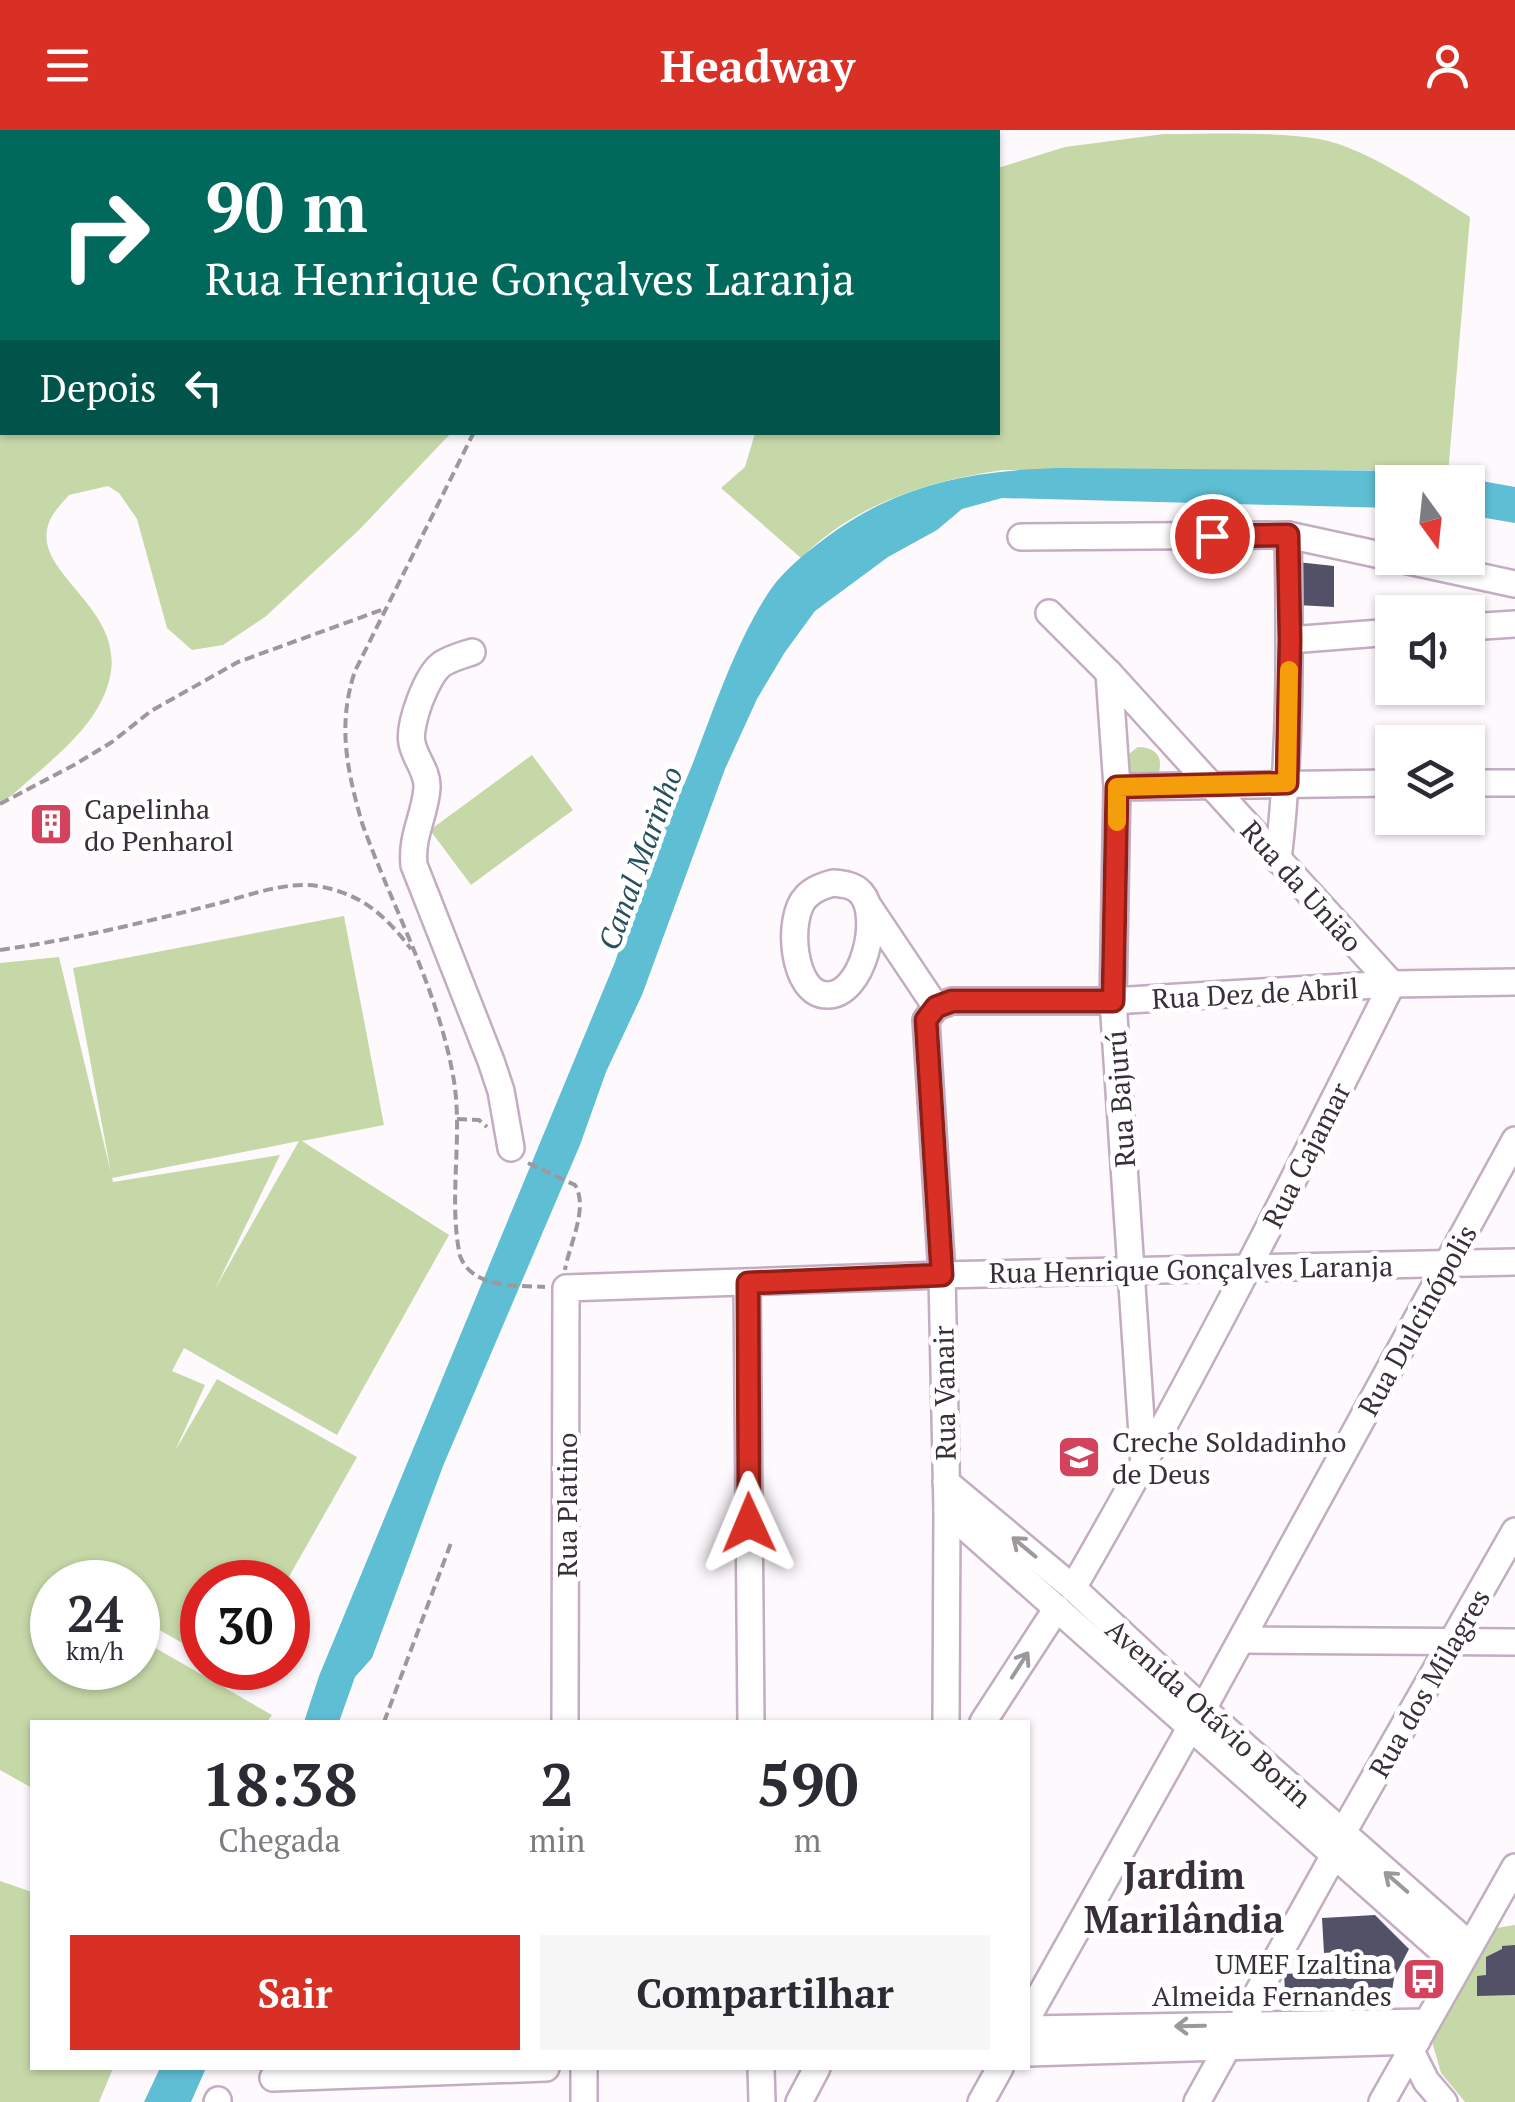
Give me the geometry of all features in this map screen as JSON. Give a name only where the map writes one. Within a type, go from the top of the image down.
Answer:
[{"type":"street","points":[[1278,860],[1287,783],[1288,535]]},
{"type":"street","points":[[1021,537],[1288,535],[1515,584]]},
{"type":"street","name":"Rua da União","points":[[1048,613],[1109,673],[1392,984]]},
{"type":"street","points":[[1485,626],[1515,624]]},
{"type":"street","points":[[1290,640],[1375,633]]},
{"type":"street","points":[[472,652],[441,664],[431,675],[412,724],[412,743],[428,780],[426,801],[412,844],[414,865],[491,1061],[521,1156]]},
{"type":"street","name":"Rua Bajurú","points":[[1109,673],[1117,787],[1113,1001],[1144,1465]]},
{"type":"street","points":[[1117,787],[1375,784]]},
{"type":"street","points":[[1485,784],[1515,784]]},
{"type":"street","points":[[869,908],[936,1007]]},
{"type":"street","name":"Rua Dez de Abril","points":[[936,1007],[952,1001],[1113,1001],[1392,984],[1515,982]]},
{"type":"street","name":"Rua Cajamar","points":[[983,1720],[1065,1598],[1144,1465],[1249,1269],[1392,984]]},
{"type":"street","name":"Rua Vanair","points":[[936,1007],[926,1020],[942,1275],[946,1720]]},
{"type":"street","name":"Rua Dulcinópolis","points":[[1030,2013],[1243,1640],[1515,1140]]},
{"type":"street","name":"Rua Henrique Gonçalves Laranja","points":[[566,1288],[1515,1262]]},
{"type":"street","points":[[748,1283],[751,1720]]},
{"type":"street","name":"Rua Platino","points":[[566,1288],[566,1720]]},
{"type":"street","name":"Avenida Otávio Borin","points":[[946,1482],[1196,1719],[1464,1955]]},
{"type":"street","name":"Avenida Otávio Borin","points":[[946,1511],[1065,1598]]},
{"type":"street","name":"Rua dos Milagres","points":[[1198,2102],[1515,1531]]},
{"type":"street","points":[[1243,1640],[1515,1642]]},
{"type":"street","points":[[1382,2102],[1464,1955],[1504,1907],[1515,1867]]},
{"type":"street","points":[[1030,2029],[1418,2038]]},
{"type":"street","points":[[1030,2054],[1234,2036]]},
{"type":"street","points":[[1418,2038],[1426,2080],[1444,2102]]},
{"type":"street","points":[[273,2082],[425,2070]]},
{"type":"street","points":[[584,2070],[584,2102]]},
{"type":"street","points":[[761,2070],[762,2102]]},
{"type":"street","points":[[798,2102],[816,2070]]},
{"type":"street","points":[[981,2102],[999,2070]]},
{"type":"path","points":[[0,804],[74,765],[151,711],[238,662],[384,609]]},
{"type":"path","points":[[0,950],[70,938],[266,890],[315,886],[355,898],[385,916],[414,952]]},
{"type":"path","points":[[521,1156],[575,1185],[581,1199],[565,1267],[566,1288]]},
{"type":"path","points":[[478,1280],[526,1286]]},
{"type":"path","points":[[385,1720],[451,1542]]},
{"type":"green space","points":[[1164,134],[1319,139],[1356,151],[1397,172],[1470,217],[1449,465],[1375,465],[1375,470],[1003,470],[948,481],[894,498],[845,523],[801,558],[721,488],[745,467],[754,435],[1000,435],[1000,167],[1065,147]]},
{"type":"green space","points":[[0,435],[449,435],[359,530],[265,617],[223,645],[192,650],[167,628],[137,519],[119,493],[108,486],[69,495],[50,520],[47,540],[53,559],[108,638],[112,664],[105,693],[88,723],[51,761],[0,803]]},
{"type":"green space","points":[[1138,747],[1157,755],[1158,776],[1128,775],[1127,759]]},
{"type":"green space","points":[[532,755],[573,810],[471,885],[430,830]]},
{"type":"green space","points":[[344,916],[384,1125],[302,1141],[449,1235],[337,1435],[184,1348],[172,1371],[205,1385],[175,1451],[217,1379],[357,1457],[298,1560],[180,1560],[180,1642],[160,1630],[160,1560],[30,1560],[30,1690],[160,1690],[160,1651],[180,1662],[180,1690],[228,1690],[272,1715],[268,1720],[30,1720],[30,1787],[0,1770],[0,963],[59,957],[111,1173],[73,968]],"holes":[[[299,1141],[215,1289],[280,1155],[113,1182],[112,1178]]]},
{"type":"green space","points":[[0,1881],[30,1891],[30,2070],[112,2070],[99,2102],[0,2102]]},
{"type":"green space","points":[[1515,1925],[1515,2102],[1465,2102],[1441,2073],[1431,2038],[1490,1929]]},
{"type":"water","points":[[1057,468],[1375,471],[1375,508],[1002,498],[962,509],[937,530],[888,557],[815,611],[757,699],[725,769],[642,995],[606,1072],[580,1145],[443,1466],[372,1658],[355,1677],[340,1720],[305,1720],[319,1676],[615,962],[646,867],[759,608],[790,567],[854,519],[908,493],[965,477]]},
{"type":"water","points":[[1485,482],[1515,487],[1515,523],[1485,518]]},
{"type":"water","points":[[159,2070],[205,2070],[191,2102],[144,2102]]},
{"type":"building","points":[[1297,562],[1334,566],[1334,607],[1297,605]]},
{"type":"building","points":[[1375,1915],[1409,1949],[1394,1978],[1390,2004],[1286,2009],[1284,1974],[1337,1971],[1336,1952],[1324,1953],[1322,1918]]},
{"type":"building","points":[[1515,1945],[1515,1995],[1477,1996],[1477,1976],[1486,1975],[1486,1957],[1502,1946]]},
{"type":"slow traffic","points":[[1117,822],[1117,787],[1287,783],[1289,670]]},
{"type":"place","name":"Capelinha do Penharol","points":[[51,824]]},
{"type":"place","name":"Creche Soldadinho de Deus","points":[[1079,1457]]},
{"type":"place","name":"UMEF Izaltina Almeida Fernandes","points":[[1424,1979]]},
{"type":"district","name":"Jardim Marilândia","points":[[1184,1897]]},
{"type":"route","points":[[749,1523],[748,1283],[942,1275],[926,1020],[936,1007],[952,1001],[1113,1001],[1117,787],[1287,783],[1288,535],[1212,536]]},
{"type":"water label","name":"Canal Marinho","points":[[640,858]]}]
